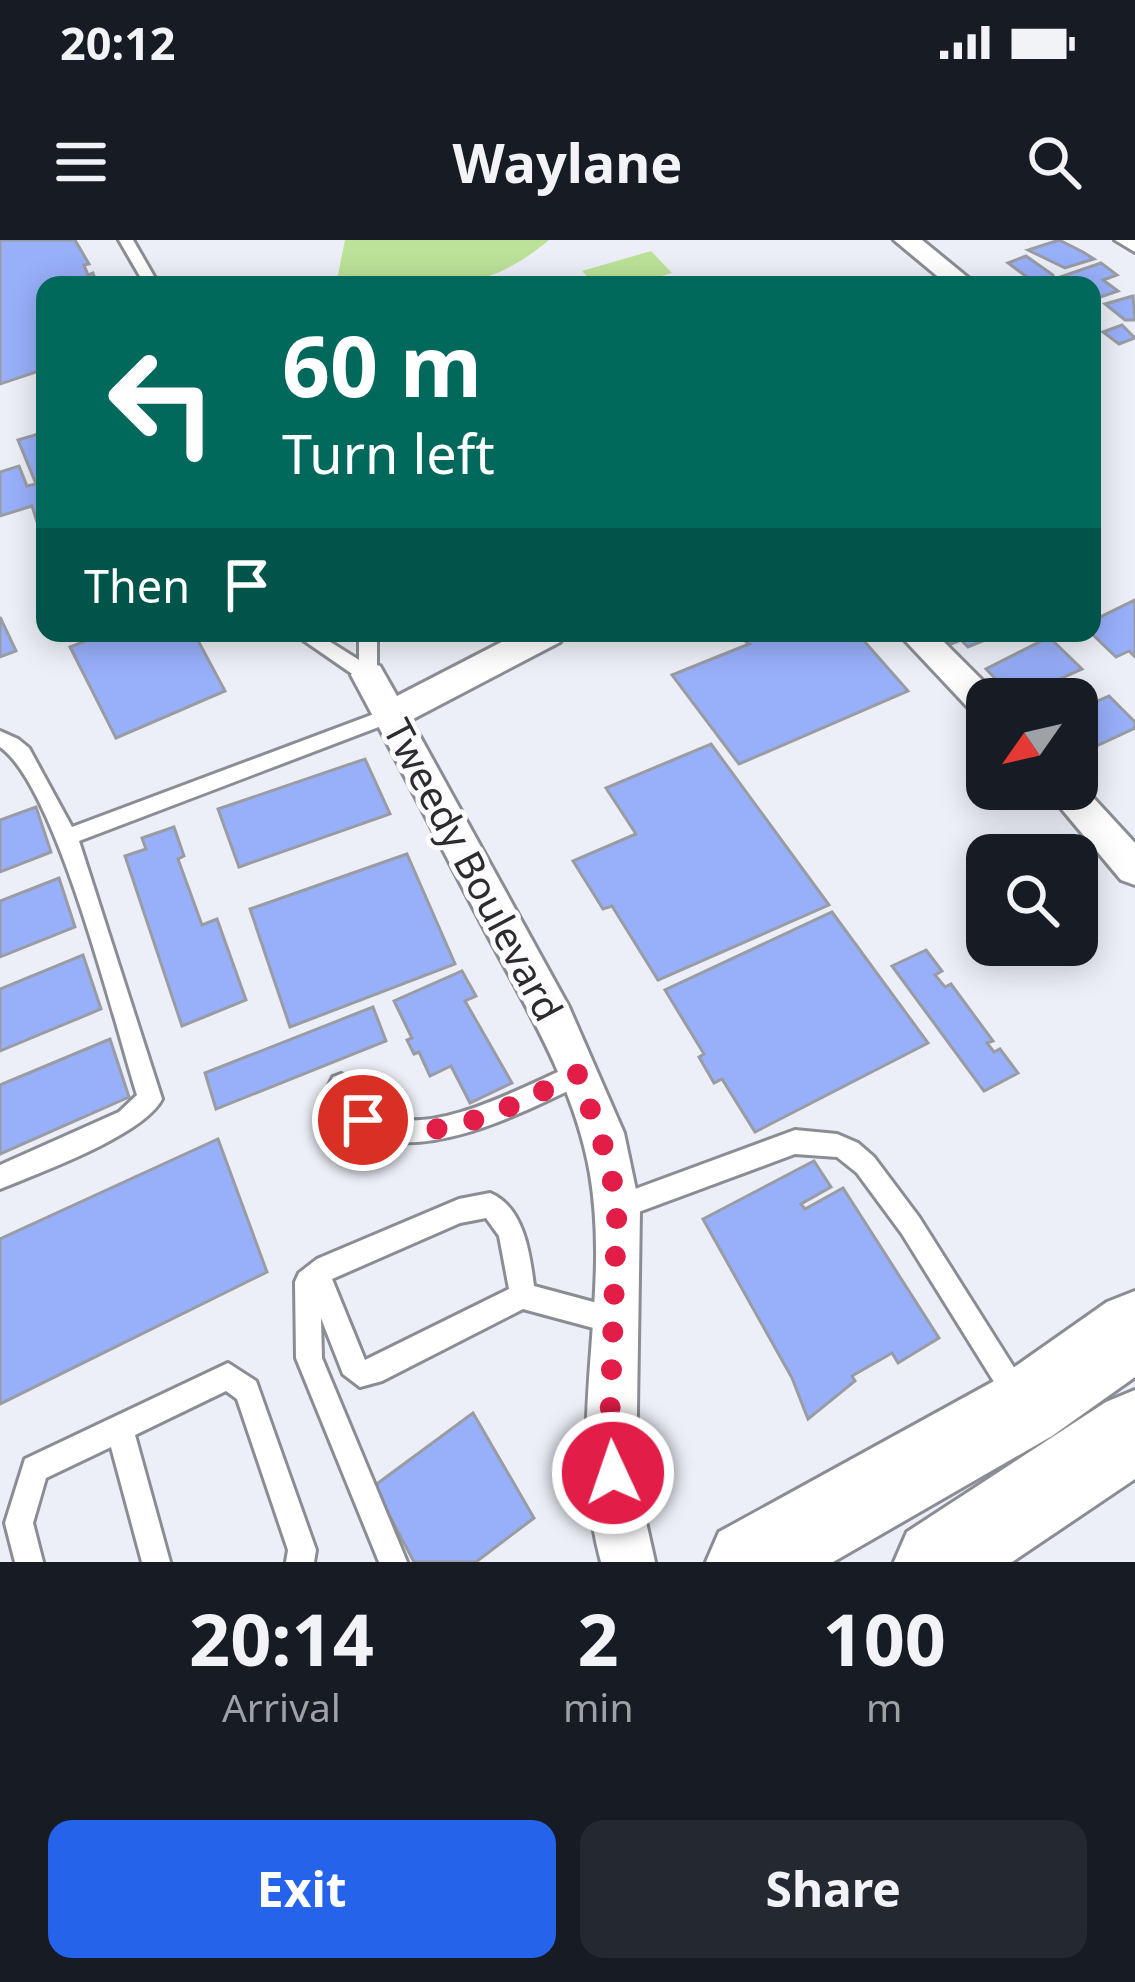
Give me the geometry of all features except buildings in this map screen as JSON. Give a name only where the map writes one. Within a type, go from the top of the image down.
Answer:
[{"type":"main road","points":[[749,1562],[1024,1408],[1135,1330]]},
{"type":"main road","points":[[938,1562],[1135,1431]]},
{"type":"street","points":[[906,240],[952,276]]},
{"type":"street","points":[[1127,240],[1135,245]]},
{"type":"street","points":[[390,715],[531,642]]},
{"type":"street","points":[[924,642],[966,685]]},
{"type":"street","name":"Tweedy Boulevard","points":[[368,675],[556,1022],[609,1162],[617,1208],[609,1443],[621,1544],[628,1562]]},
{"type":"street","points":[[1082,810],[1135,868]]},
{"type":"lane","points":[[126,240],[147,276]]},
{"type":"lane","name":"Tweedy Boulevard","points":[[316,642],[368,675]]},
{"type":"lane","name":"Tweedy Boulevard","points":[[368,642],[368,675]]},
{"type":"lane","points":[[67,837],[390,715]]},
{"type":"lane","points":[[0,738],[11,741],[28,758],[48,807],[67,837],[150,1099],[128,1120],[0,1177]]},
{"type":"lane","points":[[340,1085],[363,1120],[377,1126],[438,1129],[511,1106],[578,1074]]},
{"type":"lane","points":[[617,1208],[795,1142],[825,1142],[852,1152],[883,1190],[1024,1408]]},
{"type":"lane","points":[[393,1562],[309,1358],[308,1282],[459,1211],[490,1205],[501,1212],[506,1225],[522,1296]]},
{"type":"lane","points":[[318,1274],[352,1365],[360,1374],[373,1372],[522,1296],[613,1320]]},
{"type":"lane","points":[[29,1562],[19,1523],[35,1469],[228,1376],[247,1390],[302,1550],[300,1562]]},
{"type":"lane","points":[[119,1428],[156,1562]]},
{"type":"green space","points":[[345,240],[549,240],[488,276],[338,276]]},
{"type":"green space","points":[[651,251],[672,273],[587,276],[582,271]]},
{"type":"route","points":[[363,1120],[406,1130],[438,1129],[511,1106],[578,1074],[609,1162],[617,1208],[609,1443],[613,1473]]}]
